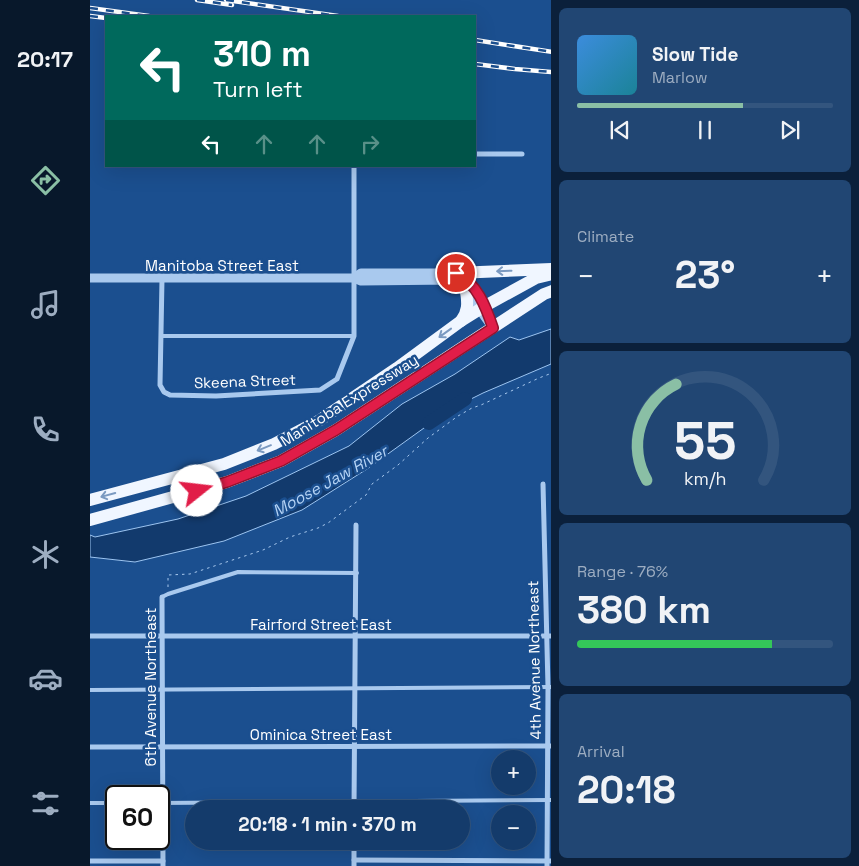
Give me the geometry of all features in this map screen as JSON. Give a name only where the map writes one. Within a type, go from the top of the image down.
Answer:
[{"type":"main road","points":[[456,273],[551,269]]},
{"type":"main road","name":"Manitoba Expressway","points":[[90,500],[224,464],[274,444],[320,420],[398,368],[461,321],[482,308],[536,278],[551,274]]},
{"type":"main road","name":"Manitoba Expressway","points":[[90,520],[227,482],[281,461],[336,430],[544,294],[551,291]]},
{"type":"main road","points":[[461,321],[467,309],[466,292]]},
{"type":"street","points":[[476,154],[522,154]]},
{"type":"street","points":[[354,167],[354,336]]},
{"type":"street","name":"Manitoba Street East","points":[[90,278],[162,279],[456,273],[470,283],[493,328]]},
{"type":"street","name":"Manitoba Street East","points":[[354,276],[361,281],[452,280],[460,285],[482,308]]},
{"type":"street","points":[[162,279],[162,336]]},
{"type":"street","name":"Skeena Street","points":[[162,336],[160,385],[164,392],[170,395],[216,396],[320,390],[337,379],[354,336]]},
{"type":"street","name":"4th Avenue Northeast","points":[[543,484],[550,687],[548,863]]},
{"type":"street","points":[[354,800],[356,525]]},
{"type":"street","name":"6th Avenue Northeast","points":[[161,785],[162,598]]},
{"type":"street","name":"Fairford Street East","points":[[90,636],[549,636]]},
{"type":"street","name":"Ominica Street East","points":[[90,747],[549,746]]},
{"type":"street","name":"6th Avenue Northeast","points":[[162,850],[163,864]]},
{"type":"street","points":[[354,850],[354,863],[548,863]]},
{"type":"street","points":[[90,861],[163,864]]},
{"type":"lane","points":[[162,336],[354,336]]},
{"type":"lane","points":[[162,598],[168,594],[238,572],[356,574]]},
{"type":"lane","points":[[90,690],[550,687]]},
{"type":"lane","points":[[470,801],[550,800]]},
{"type":"lane","points":[[90,803],[105,803]]},
{"type":"lane","points":[[170,803],[185,803]]},
{"type":"path","points":[[168,594],[168,575],[190,574],[263,550],[290,537],[328,523],[366,495],[372,484],[458,416],[551,373]]},
{"type":"water","points":[[551,329],[551,364],[483,393],[449,410],[367,469],[302,510],[224,541],[135,562],[90,557],[90,535],[95,537],[178,519],[246,496],[349,446],[402,404],[455,374],[510,337],[519,340]]},
{"type":"waterway","name":"Moose Jaw River","points":[[429,423],[465,399]]},
{"type":"railway","points":[[197,0],[232,5]]},
{"type":"railway","points":[[226,0],[331,15]]},
{"type":"railway","points":[[90,8],[142,15]]},
{"type":"railway","points":[[90,16],[105,18]]},
{"type":"railway","points":[[476,40],[551,52]]},
{"type":"railway","points":[[476,64],[551,72]]},
{"type":"route","points":[[197,491],[227,482],[281,461],[336,430],[493,328],[485,306],[478,294],[464,277],[456,273]]}]
